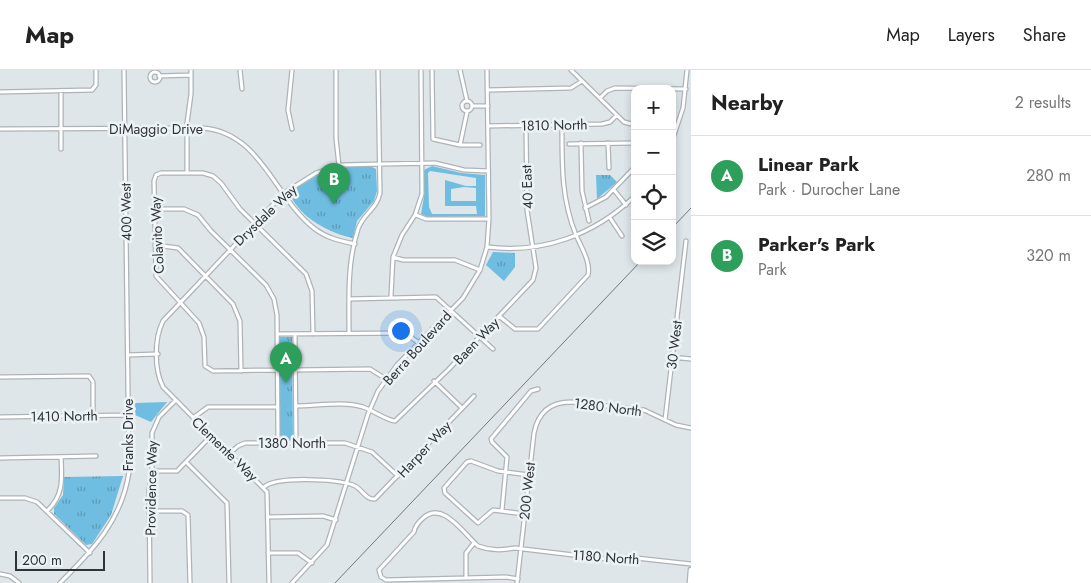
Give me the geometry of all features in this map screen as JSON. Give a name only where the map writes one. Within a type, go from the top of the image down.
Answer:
[{"type":"highway","points":[[690,583],[691,570]]},
{"type":"street","points":[[0,92],[90,91],[95,88],[96,70]]},
{"type":"street","name":"400 West","points":[[124,70],[128,355]]},
{"type":"street","points":[[191,70],[187,129],[187,173],[203,173],[216,178],[255,223],[308,277],[312,291],[313,334]]},
{"type":"street","points":[[240,70],[242,89]]},
{"type":"street","points":[[292,70],[288,110],[292,129]]},
{"type":"street","points":[[336,70],[336,138],[339,166]]},
{"type":"street","points":[[349,333],[350,271],[355,244],[360,224],[379,199],[378,70]]},
{"type":"street","points":[[391,296],[393,258],[402,235],[415,215],[422,194],[421,70]]},
{"type":"street","points":[[432,70],[433,139],[460,145],[480,145]]},
{"type":"street","points":[[460,70],[467,101],[472,106]]},
{"type":"street","name":"Berra Boulevard","points":[[292,583],[327,545],[369,410],[386,379],[463,298],[480,270],[487,247],[489,219],[487,70]]},
{"type":"street","points":[[571,70],[617,115],[631,124]]},
{"type":"street","points":[[676,130],[686,88],[687,70]]},
{"type":"street","points":[[159,76],[158,80],[152,81],[150,75],[154,71],[159,76],[191,75]]},
{"type":"street","points":[[487,90],[571,88],[582,81]]},
{"type":"street","points":[[600,98],[607,91],[615,88],[686,88]]},
{"type":"street","points":[[60,91],[61,149]]},
{"type":"street","points":[[467,101],[462,105],[467,112]]},
{"type":"street","points":[[460,145],[467,112],[472,106]]},
{"type":"street","points":[[472,106],[488,106]]},
{"type":"street","name":"1810 North","points":[[488,126],[607,124],[617,115]]},
{"type":"street","name":"40 East","points":[[526,125],[527,198],[533,248]]},
{"type":"street","points":[[498,316],[515,329],[538,329],[587,278],[589,273],[569,217],[564,193],[562,125]]},
{"type":"street","name":"DiMaggio Drive","points":[[0,129],[217,130],[239,140],[252,152],[306,221],[318,231],[336,240],[355,244]]},
{"type":"street","points":[[581,143],[582,191],[589,221]]},
{"type":"street","points":[[608,143],[609,168]]},
{"type":"street","points":[[569,144],[631,143]]},
{"type":"street","name":"Drysdale Way","points":[[158,354],[158,335],[161,324],[179,301],[284,193],[312,175],[339,166],[422,163],[435,163],[470,171],[488,171]]},
{"type":"street","points":[[585,208],[597,203],[614,190],[631,171]]},
{"type":"street","name":"Colavito Way","points":[[187,173],[156,175],[156,276],[195,317],[202,329],[207,369],[213,371],[241,370]]},
{"type":"street","points":[[614,190],[626,205]]},
{"type":"street","points":[[487,247],[503,250],[533,248],[576,236],[610,218],[631,200]]},
{"type":"street","points":[[155,209],[184,209],[196,213],[270,292],[276,311],[278,443]]},
{"type":"street","points":[[415,215],[426,219],[489,219]]},
{"type":"street","points":[[610,218],[622,236]]},
{"type":"street","name":"30 West","points":[[665,420],[686,241]]},
{"type":"street","points":[[155,246],[178,248],[230,300],[238,314],[241,370],[277,370]]},
{"type":"street","name":"Baen Way","points":[[369,410],[392,421],[397,419],[480,336],[534,278],[536,268],[533,248]]},
{"type":"street","points":[[393,258],[403,260],[455,260],[480,270]]},
{"type":"street","points":[[349,299],[391,296],[434,296],[441,300],[493,349]]},
{"type":"street","points":[[277,334],[405,333],[419,343]]},
{"type":"street","points":[[295,334],[296,443]]},
{"type":"street","points":[[128,355],[158,354]]},
{"type":"street","name":"Clemente Way","points":[[158,354],[160,380],[165,391],[264,487],[267,494],[269,583]]},
{"type":"street","name":"Franks Drive","points":[[60,583],[90,553],[111,525],[125,492],[129,465],[128,355]]},
{"type":"street","points":[[672,357],[691,359]]},
{"type":"street","points":[[295,370],[370,369],[386,379]]},
{"type":"street","points":[[0,377],[87,376],[91,378],[93,416]]},
{"type":"street","points":[[434,381],[462,408]]},
{"type":"street","points":[[502,510],[507,457],[491,439],[531,391],[538,389]]},
{"type":"street","name":"Harper Way","points":[[346,483],[356,486],[372,500],[378,498],[474,396]]},
{"type":"street","name":"Providence Way","points":[[150,583],[149,511],[154,426],[159,417],[175,401]]},
{"type":"street","name":"1280 North","points":[[552,405],[571,402],[638,409],[691,428]]},
{"type":"street","name":"200 West","points":[[518,581],[535,426],[542,413],[552,405]]},
{"type":"street","points":[[296,406],[353,406],[369,410]]},
{"type":"street","points":[[193,418],[208,407],[277,407]]},
{"type":"street","name":"1410 North","points":[[0,417],[128,415]]},
{"type":"street","points":[[152,471],[174,472],[211,436]]},
{"type":"street","name":"1380 North","points":[[229,454],[245,443],[340,442],[358,446]]},
{"type":"street","points":[[358,446],[372,452],[398,476]]},
{"type":"street","points":[[0,458],[96,456]]},
{"type":"street","points":[[47,511],[57,501],[61,492],[61,457]]},
{"type":"street","points":[[525,514],[493,510],[478,523],[444,493],[444,488],[469,461],[506,472],[529,474]]},
{"type":"street","points":[[186,462],[227,503],[229,583]]},
{"type":"street","points":[[264,487],[274,481],[336,481],[346,483]]},
{"type":"street","points":[[0,498],[33,500],[90,553]]},
{"type":"street","points":[[149,511],[180,510],[186,513],[189,519],[190,583]]},
{"type":"street","points":[[466,578],[466,553],[474,542],[444,514],[430,513],[381,566],[379,574],[386,580],[466,578],[518,581]]},
{"type":"street","points":[[268,517],[322,516],[336,520]]},
{"type":"street","name":"1180 North","points":[[474,542],[485,549],[504,551],[521,549],[615,560],[627,557],[691,564]]},
{"type":"street","points":[[268,553],[298,553],[312,563]]},
{"type":"street","points":[[0,574],[10,576],[19,583]]},
{"type":"green space","points":[[432,166],[461,173],[485,175],[485,216],[428,217],[421,214],[424,197],[424,170]],"holes":[[[430,171],[476,178],[476,186],[466,186],[445,180],[445,206],[476,206],[477,214],[432,214],[429,207],[428,173]],[[476,188],[476,201],[451,201],[451,189]]]},
{"type":"green space","points":[[348,167],[372,167],[376,169],[377,191],[374,201],[357,221],[353,238],[325,228],[308,217],[301,211],[290,195],[291,191],[320,174]]},
{"type":"green space","points":[[596,175],[610,175],[617,182],[597,199]]},
{"type":"green space","points":[[493,252],[515,253],[515,267],[504,281],[486,265]]},
{"type":"green space","points":[[279,337],[292,337],[293,440],[280,440]]},
{"type":"green space","points":[[167,402],[151,422],[135,415],[135,403]]},
{"type":"green space","points":[[123,476],[111,515],[92,544],[86,545],[54,514],[54,508],[63,495],[64,477]]},
{"type":"railway","points":[[676,224],[691,208]]},
{"type":"railway","points":[[335,583],[637,265]]},
{"type":"place","name":"Parker's Park","points":[[334,204]]},
{"type":"place","name":"Linear Park","points":[[286,383]]}]
